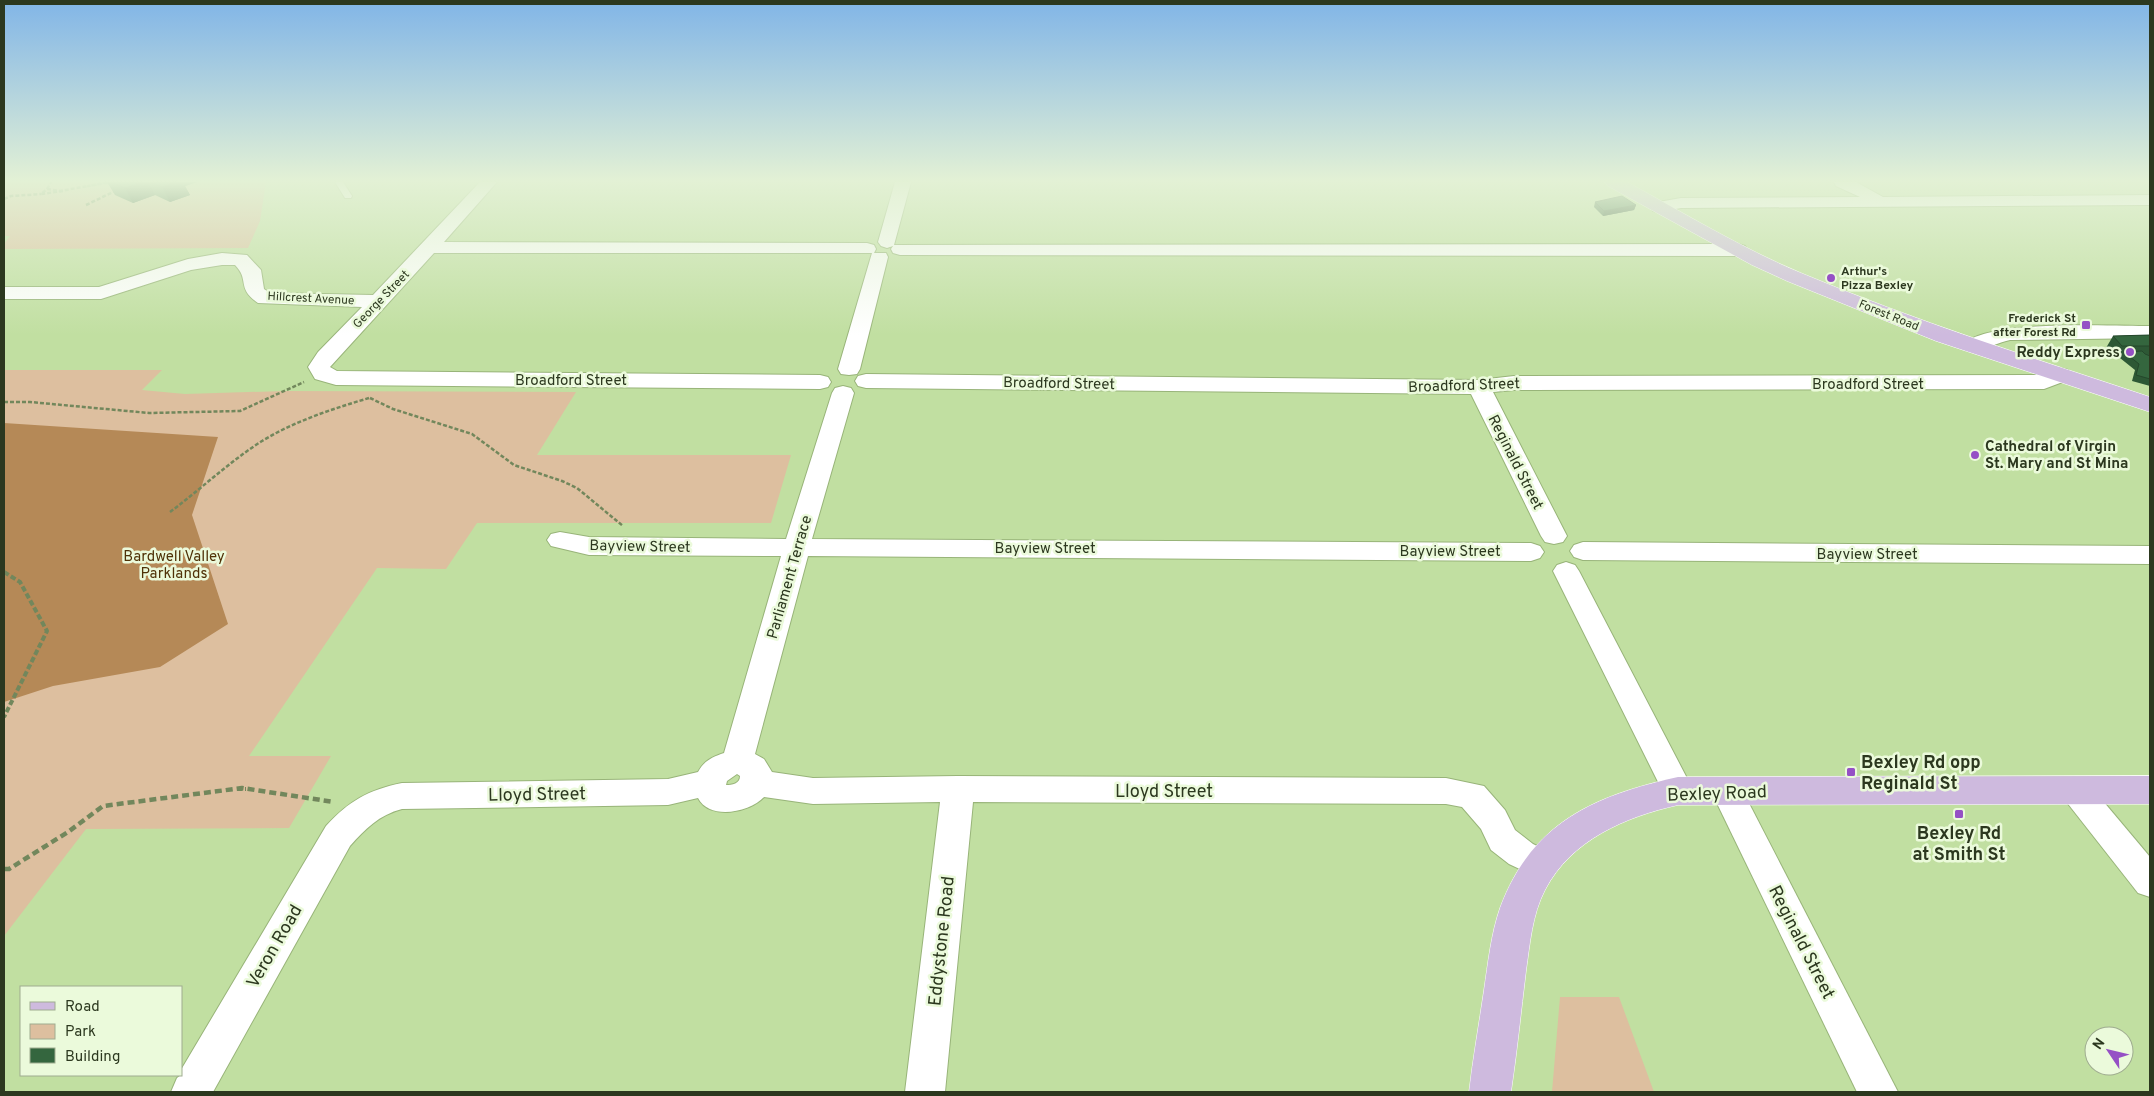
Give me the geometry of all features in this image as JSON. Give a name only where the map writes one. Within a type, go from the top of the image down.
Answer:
[{"type":"main road","name":"Forest Road","points":[[1707,233],[1794,277],[1973,346],[2150,405]]},
{"type":"main road","name":"Bexley Road","points":[[1490,1092],[1510,948],[1519,908],[1530,881],[1557,845],[1584,824],[1614,809],[1654,796],[1678,791],[2150,790]]},
{"type":"street","name":"George Street","points":[[323,374],[320,367],[326,356],[443,233]]},
{"type":"street","name":"Parliament Terrace","points":[[746,772],[797,547],[888,233]]},
{"type":"street","points":[[431,247],[1738,250]]},
{"type":"street","name":"Hillcrest Avenue","points":[[4,293],[102,293],[188,265],[222,259],[240,259],[251,270],[255,292],[265,299],[377,301]]},
{"type":"street","points":[[1973,346],[1989,338],[2010,334],[2150,332]]},
{"type":"street","name":"Broadford Street","points":[[323,374],[368,388],[845,381],[1479,388],[1514,383],[2044,382],[2060,375]]},
{"type":"street","name":"Reginald Street","points":[[1479,388],[1554,536]]},
{"type":"street","points":[[1572,583],[1584,564],[1586,557],[1583,551],[1576,543],[1554,536],[1535,540],[1531,546],[1531,552],[1542,564],[1556,570],[1572,583],[1678,791]]},
{"type":"street","name":"Bayview Street","points":[[560,540],[589,546],[1531,552]]},
{"type":"street","name":"Bayview Street","points":[[1583,551],[2150,555]]},
{"type":"street","name":"Lloyd Street","points":[[367,807],[382,800],[402,796],[668,792],[709,783],[712,775],[718,768],[746,772],[814,791],[958,789],[1446,791],[1472,795],[1493,820],[1502,840],[1521,854],[1541,864]]},
{"type":"street","name":"Eddystone Road","points":[[925,1092],[958,789]]},
{"type":"street","name":"Reginald Street","points":[[1727,791],[1878,1092]]},
{"type":"street","points":[[2076,791],[2150,882]]},
{"type":"street","name":"Veron Road","points":[[191,1092],[338,836],[367,807]]},
{"type":"path","points":[[4,402],[30,402],[149,413],[240,410],[323,374]]},
{"type":"path","points":[[170,512],[249,449],[276,433],[368,388],[387,408],[467,432],[485,441],[514,465],[531,473],[568,483],[586,494],[634,535],[632,546]]},
{"type":"path","points":[[4,572],[20,582],[47,631],[4,717]]},
{"type":"path","points":[[4,869],[9,868],[68,832],[102,806],[242,788],[367,807]]},
{"type":"green space","points":[[4,233],[255,233],[248,248],[4,249],[4,244],[10,236],[4,236]]},
{"type":"green space","name":"Bardwell Valley Parklands","points":[[4,370],[162,370],[142,390],[185,394],[285,391],[576,392],[537,455],[791,455],[771,523],[477,523],[446,569],[377,568],[249,756],[331,756],[289,828],[86,829],[4,936]]},
{"type":"green space","points":[[4,423],[218,437],[192,515],[228,624],[160,667],[53,686],[4,702]]},
{"type":"green space","points":[[1560,997],[1619,997],[1654,1092],[1552,1092]]},
{"type":"building","points":[[2150,335],[2150,346],[2122,346],[2113,336]]},
{"type":"building","points":[[2142,351],[2150,356],[2150,379],[2136,375],[2139,364],[2124,352]]},
{"type":"place","name":"Arthur's Pizza Bexley","points":[[1831,278]]},
{"type":"place","name":"Frederick St after Forest Rd","points":[[2086,325]]},
{"type":"place","name":"Reddy Express","points":[[2130,352]]},
{"type":"place","name":"Cathedral of Virgin St. Mary and St Mina","points":[[1975,455]]},
{"type":"place","name":"Bexley Rd opp Reginald St","points":[[1851,772]]},
{"type":"place","name":"Bexley Rd at Smith St","points":[[1959,814]]}]
